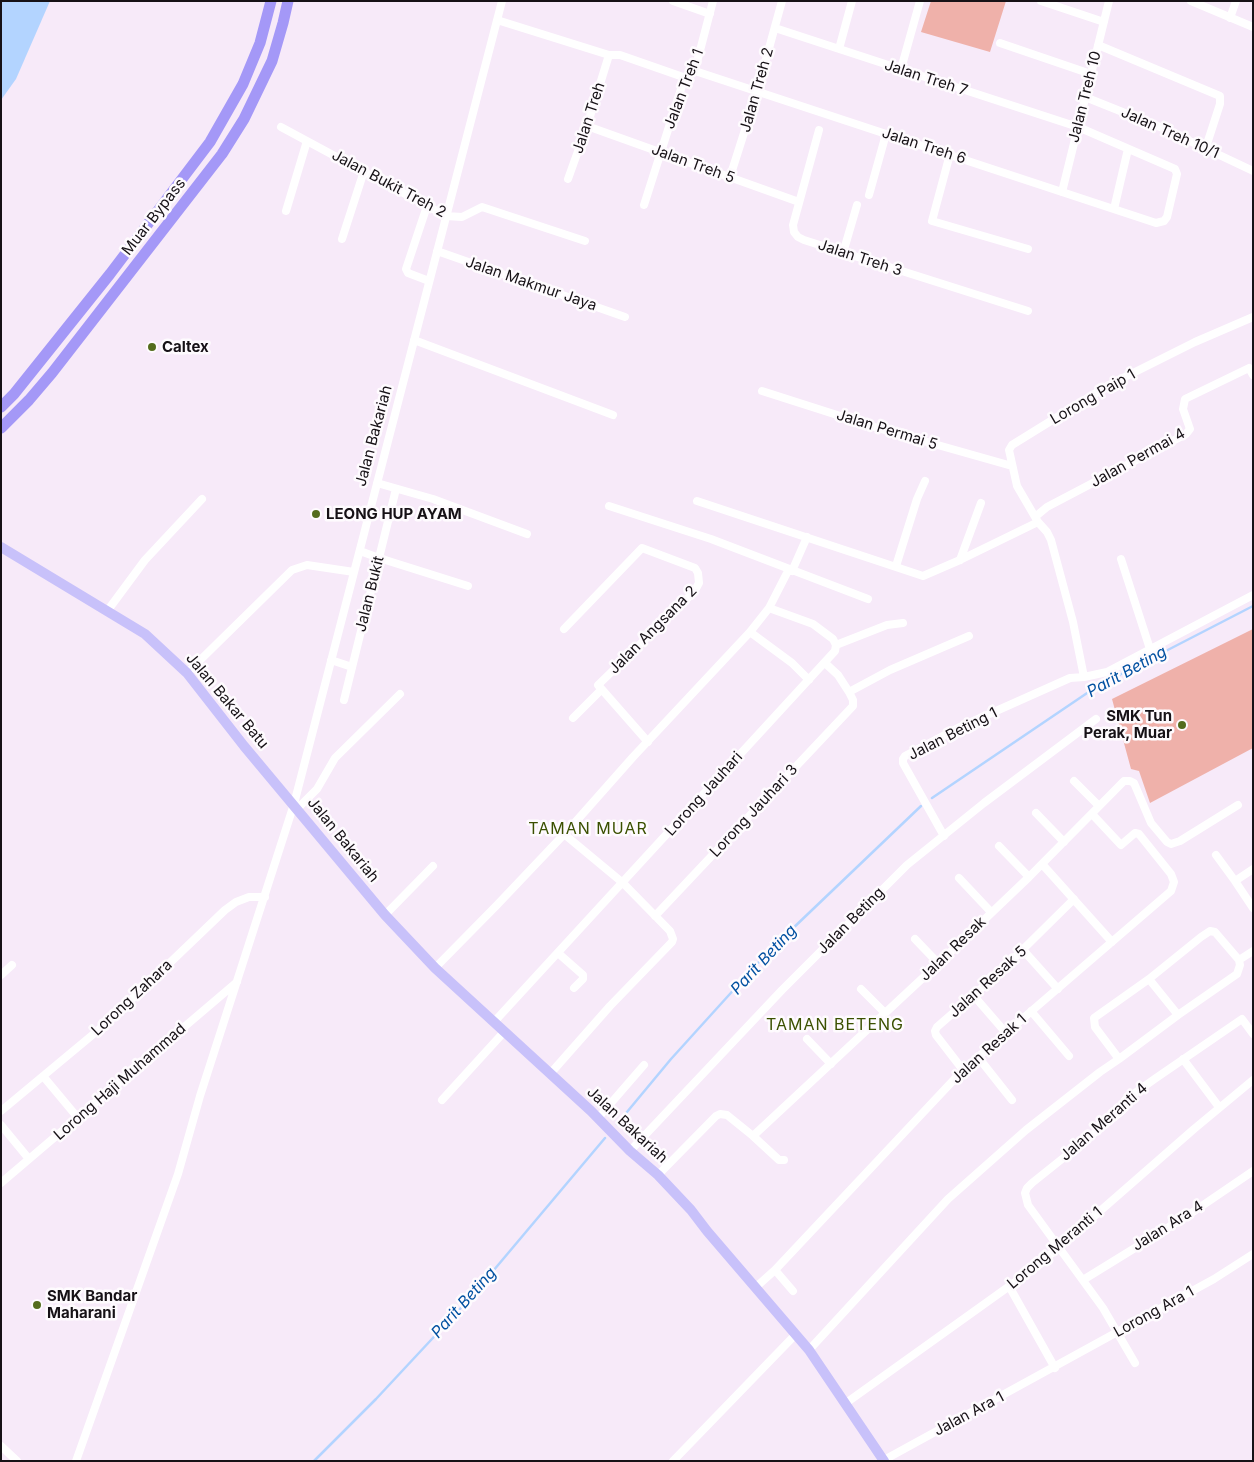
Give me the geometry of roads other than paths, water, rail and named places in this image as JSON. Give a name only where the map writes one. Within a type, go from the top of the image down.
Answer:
[{"type":"highway","name":"Muar Bypass","points":[[1,407],[14,394],[110,274],[210,142],[243,84],[260,43],[271,1]]},
{"type":"highway","name":"Muar Bypass","points":[[1,428],[52,373],[222,154],[244,118],[272,60],[284,23],[288,1]]},
{"type":"main road","name":"Jalan Bakar Batu","points":[[1,547],[145,634],[187,673],[244,746],[296,806]]},
{"type":"main road","name":"Jalan Bakariah","points":[[296,806],[385,915],[435,968],[598,1118],[630,1152],[658,1174],[691,1210],[809,1350],[884,1460]]},
{"type":"street","name":"Jalan Bakariah","points":[[296,806],[331,660],[502,1]]},
{"type":"street","points":[[672,1],[710,14]]},
{"type":"street","name":"Jalan Treh 1","points":[[644,205],[686,78],[697,62],[713,1]]},
{"type":"street","name":"Jalan Treh 2","points":[[730,177],[757,92],[782,1]]},
{"type":"street","points":[[839,49],[852,1]]},
{"type":"street","points":[[901,69],[920,1]]},
{"type":"street","points":[[1041,1],[1104,22]]},
{"type":"street","name":"Jalan Treh 10","points":[[1062,192],[1109,1]]},
{"type":"street","points":[[1191,1],[1253,27]]},
{"type":"street","points":[[1230,18],[1236,1]]},
{"type":"street","points":[[497,20],[608,55],[620,55],[686,78]]},
{"type":"street","name":"Jalan Treh 7","points":[[775,28],[1078,127],[1175,168],[1177,174],[1167,216],[1164,221],[1156,223]]},
{"type":"street","points":[[1000,43],[1091,74]]},
{"type":"street","points":[[1098,45],[1220,96],[1220,104],[1206,147]]},
{"type":"street","name":"Jalan Treh","points":[[568,180],[587,126],[608,55]]},
{"type":"street","name":"Jalan Treh 6","points":[[692,70],[1156,223]]},
{"type":"street","name":"Jalan Treh 10/1","points":[[1085,97],[1206,147],[1253,171]]},
{"type":"street","name":"Jalan Treh 5","points":[[587,126],[799,202]]},
{"type":"street","name":"Jalan Bukit Treh 2","points":[[281,127],[446,216],[462,217],[482,207],[585,241]]},
{"type":"street","name":"Jalan Treh 3","points":[[819,130],[793,225],[794,232],[798,237],[1028,311]]},
{"type":"street","points":[[869,195],[886,134]]},
{"type":"street","points":[[286,211],[307,141]]},
{"type":"street","points":[[1114,209],[1128,149]]},
{"type":"street","points":[[950,154],[932,222],[1028,250]]},
{"type":"street","points":[[342,239],[364,171]]},
{"type":"street","points":[[843,253],[857,205]]},
{"type":"street","points":[[427,206],[406,270],[429,281]]},
{"type":"street","name":"Jalan Makmur Jaya","points":[[437,251],[625,317]]},
{"type":"street","name":"Lorong Paip 1","points":[[1084,677],[1073,622],[1054,549],[1047,532],[1036,520],[1018,486],[1008,450],[1012,445],[1109,385],[1165,356],[1253,317]]},
{"type":"street","points":[[414,340],[613,414]]},
{"type":"street","name":"Jalan Permai 4","points":[[1036,520],[1047,507],[1186,434],[1190,429],[1183,409],[1185,399],[1249,368],[1253,375]]},
{"type":"street","name":"Jalan Permai 5","points":[[762,391],[882,429],[1012,466]]},
{"type":"street","points":[[896,566],[917,499],[925,481]]},
{"type":"street","points":[[377,483],[433,499],[527,534]]},
{"type":"street","name":"Jalan Bukit","points":[[344,700],[396,488]]},
{"type":"street","points":[[108,610],[145,560],[202,499]]},
{"type":"street","points":[[697,501],[896,566],[920,576],[926,576],[960,560],[1036,520]]},
{"type":"street","points":[[960,560],[981,503]]},
{"type":"street","points":[[609,506],[710,539],[868,598]]},
{"type":"street","points":[[435,968],[497,906],[750,632],[769,608],[807,537]]},
{"type":"street","name":"Jalan Angsana 2","points":[[564,629],[642,548],[695,568],[699,578],[698,587],[599,688]]},
{"type":"street","points":[[360,551],[468,586]]},
{"type":"street","points":[[1121,559],[1150,649]]},
{"type":"street","points":[[187,673],[292,570],[307,565],[354,572]]},
{"type":"street","points":[[1084,677],[1107,672],[1253,595]]},
{"type":"street","points":[[769,608],[813,624],[833,639],[836,645],[887,625],[903,623]]},
{"type":"street","points":[[750,632],[792,663],[809,680]]},
{"type":"street","points":[[825,663],[836,672],[849,692],[890,670],[969,636]]},
{"type":"street","name":"Lorong Jauhari","points":[[494,1022],[825,663],[836,645]]},
{"type":"street","points":[[331,660],[352,667]]},
{"type":"street","name":"Jalan Beting 1","points":[[944,836],[903,763],[904,757],[958,728],[1070,678],[1084,677]]},
{"type":"street","points":[[573,718],[599,688],[648,742]]},
{"type":"street","name":"Lorong Jauhari 3","points":[[654,916],[853,706],[853,700],[849,692]]},
{"type":"street","points":[[76,1461],[178,1174],[200,1096],[296,806],[317,789],[335,758],[400,694]]},
{"type":"street","name":"Jalan Beting","points":[[630,1152],[706,1069],[907,865],[984,803],[1096,719]]},
{"type":"street","name":"Jalan Resak","points":[[753,1136],[1029,877],[1124,781],[1130,781],[1136,787],[1151,823],[1170,844],[1180,841],[1238,805]]},
{"type":"street","points":[[1074,782],[1099,806]]},
{"type":"street","points":[[1036,813],[1064,842]]},
{"type":"street","name":"Jalan Resak 1","points":[[756,1287],[775,1270],[963,1070],[1171,891],[1174,882],[1171,874],[1139,834],[1135,834],[1121,845],[1092,814]]},
{"type":"street","points":[[550,1074],[610,1006],[672,942],[672,934],[623,883],[564,834]]},
{"type":"street","points":[[999,846],[1029,877]]},
{"type":"street","points":[[1216,855],[1253,908]]},
{"type":"street","points":[[1042,864],[1112,942]]},
{"type":"street","points":[[385,915],[433,866]]},
{"type":"street","points":[[1235,881],[1253,869]]},
{"type":"street","points":[[959,878],[991,912]]},
{"type":"street","name":"Lorong Zahara","points":[[1,1111],[108,1022],[225,910],[236,902],[249,897],[265,897]]},
{"type":"street","name":"Jalan Resak 5","points":[[963,1070],[935,1031],[1023,950],[1074,899]]},
{"type":"street","points":[[809,1350],[948,1199],[1026,1130],[1178,1015],[1237,974],[1240,965],[1238,960],[1214,932],[1210,932],[1094,1018],[1095,1027],[1119,1059]]},
{"type":"street","points":[[915,939],[938,963]]},
{"type":"street","points":[[1023,950],[1058,989]]},
{"type":"street","points":[[1238,960],[1253,950]]},
{"type":"street","points":[[558,953],[583,975],[583,980],[574,988]]},
{"type":"street","points":[[1,975],[12,965]]},
{"type":"street","points":[[1149,979],[1178,1015]]},
{"type":"street","name":"Lorong Haji Muhammad","points":[[1,1183],[238,980]]},
{"type":"street","points":[[861,989],[885,1013]]},
{"type":"street","points":[[974,996],[1006,1033]]},
{"type":"street","points":[[1031,1011],[1069,1056]]},
{"type":"street","name":"Jalan Meranti 4","points":[[1058,1248],[1028,1205],[1025,1193],[1027,1188],[1122,1111],[1125,1100],[1183,1059],[1242,1019],[1253,1034]]},
{"type":"street","points":[[442,1100],[504,1032]]},
{"type":"street","points":[[807,1039],[831,1064]]},
{"type":"street","points":[[978,1057],[1012,1100]]},
{"type":"street","points":[[1183,1059],[1219,1107]]},
{"type":"street","points":[[598,1118],[644,1065]]},
{"type":"street","points":[[43,1076],[78,1118]]},
{"type":"street","name":"Lorong Meranti 1","points":[[846,1403],[1036,1267],[1219,1107],[1253,1080]]},
{"type":"street","points":[[658,1174],[720,1114],[727,1115],[779,1160],[784,1160]]},
{"type":"street","points":[[1,1125],[29,1159]]},
{"type":"street","name":"Jalan Ara 4","points":[[1083,1280],[1190,1214],[1253,1171]]},
{"type":"street","points":[[1058,1248],[1083,1280],[1118,1332],[1135,1364]]},
{"type":"street","name":"Lorong Ara 1","points":[[1055,1368],[1214,1279],[1253,1254]]},
{"type":"street","points":[[775,1270],[793,1291]]},
{"type":"street","points":[[1009,1286],[1055,1368]]},
{"type":"street","points":[[673,1461],[796,1334]]},
{"type":"street","name":"Jalan Ara 1","points":[[884,1460],[1055,1368]]},
{"type":"street","points":[[1,1446],[17,1461]]},
{"type":"water","points":[[1,1],[50,1],[16,79],[1,100]]},
{"type":"waterway","name":"Parit Beting","points":[[932,798],[1096,687],[1253,606]]},
{"type":"waterway","name":"Parit Beting","points":[[617,1124],[671,1059],[767,953],[921,806]]},
{"type":"waterway","name":"Parit Beting","points":[[314,1461],[376,1399],[472,1296],[605,1138]]},
{"type":"place","name":"Caltex","points":[[152,347]]},
{"type":"place","name":"LEONG HUP AYAM","points":[[316,514]]},
{"type":"place","name":"SMK Tun Perak, Muar","points":[[1182,725]]},
{"type":"place","name":"SMK Bandar Maharani","points":[[37,1305]]},
{"type":"district","name":"TAMAN MUAR","points":[[588,829]]},
{"type":"district","name":"TAMAN BETENG","points":[[835,1025]]}]
